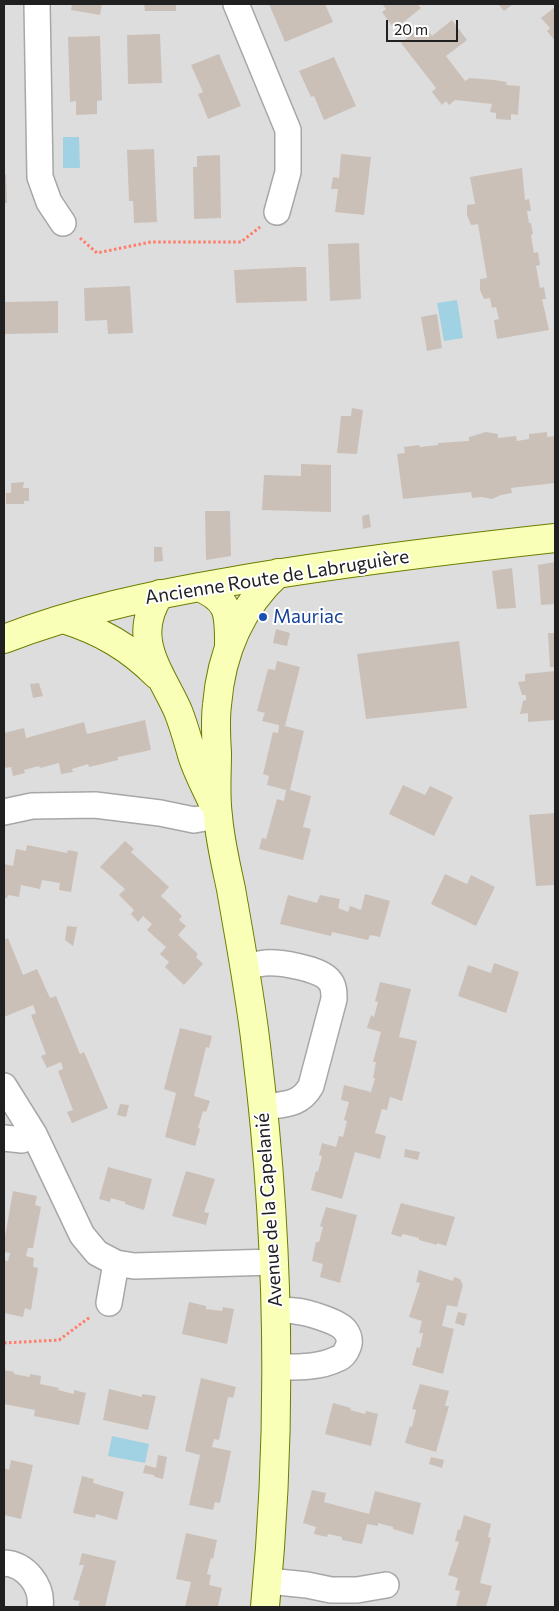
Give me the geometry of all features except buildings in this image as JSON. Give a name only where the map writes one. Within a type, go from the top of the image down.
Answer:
[{"type":"street","points":[[37,4],[40,177],[49,202],[63,223]]},
{"type":"street","points":[[236,4],[288,130],[288,172],[277,212]]},
{"type":"street","name":"Ancienne Route de Labruguière","points":[[4,639],[63,619],[160,594],[278,573],[390,557],[555,538]]},
{"type":"street","points":[[229,644],[250,607],[267,583],[278,573]]},
{"type":"street","points":[[199,587],[213,593],[223,602],[229,624],[229,644],[222,672],[217,706],[217,816]]},
{"type":"street","points":[[160,594],[149,616],[147,630],[151,659],[178,711],[192,756],[217,816]]},
{"type":"street","points":[[63,619],[107,636],[141,660],[160,678]]},
{"type":"street","points":[[4,812],[32,806],[95,805],[160,813],[194,820],[217,816]]},
{"type":"street","name":"Avenue de la Capelanié","points":[[217,816],[245,966],[263,1107],[274,1262],[276,1311],[275,1473],[267,1594]]},
{"type":"street","points":[[245,966],[265,963],[288,964],[323,974],[329,979],[334,988],[332,1007],[311,1086],[306,1095],[297,1101],[263,1107]]},
{"type":"street","points":[[4,1086],[34,1134],[82,1236],[97,1253],[116,1263],[134,1266],[274,1262]]},
{"type":"street","points":[[4,1138],[22,1140],[34,1134]]},
{"type":"street","points":[[108,1303],[116,1263]]},
{"type":"street","points":[[276,1311],[296,1311],[328,1320],[346,1330],[349,1342],[343,1355],[337,1359],[301,1367],[276,1367]]},
{"type":"street","points":[[4,1563],[22,1568],[31,1577],[38,1588],[41,1601],[40,1607]]},
{"type":"street","points":[[267,1594],[307,1585],[331,1590],[358,1590],[386,1585]]},
{"type":"path","points":[[63,223],[97,252],[151,242],[241,242],[277,212]]},
{"type":"path","points":[[4,1343],[59,1340],[108,1303]]},
{"type":"shaded area","points":[[4,4],[555,4],[555,1607],[4,1607]]},
{"type":"water","points":[[63,137],[79,137],[80,168],[63,168]]},
{"type":"water","points":[[457,300],[463,338],[444,341],[437,303]]},
{"type":"water","points":[[112,1436],[149,1444],[145,1463],[108,1456]]},
{"type":"place","name":"Mauriac","points":[[263,617]]}]
